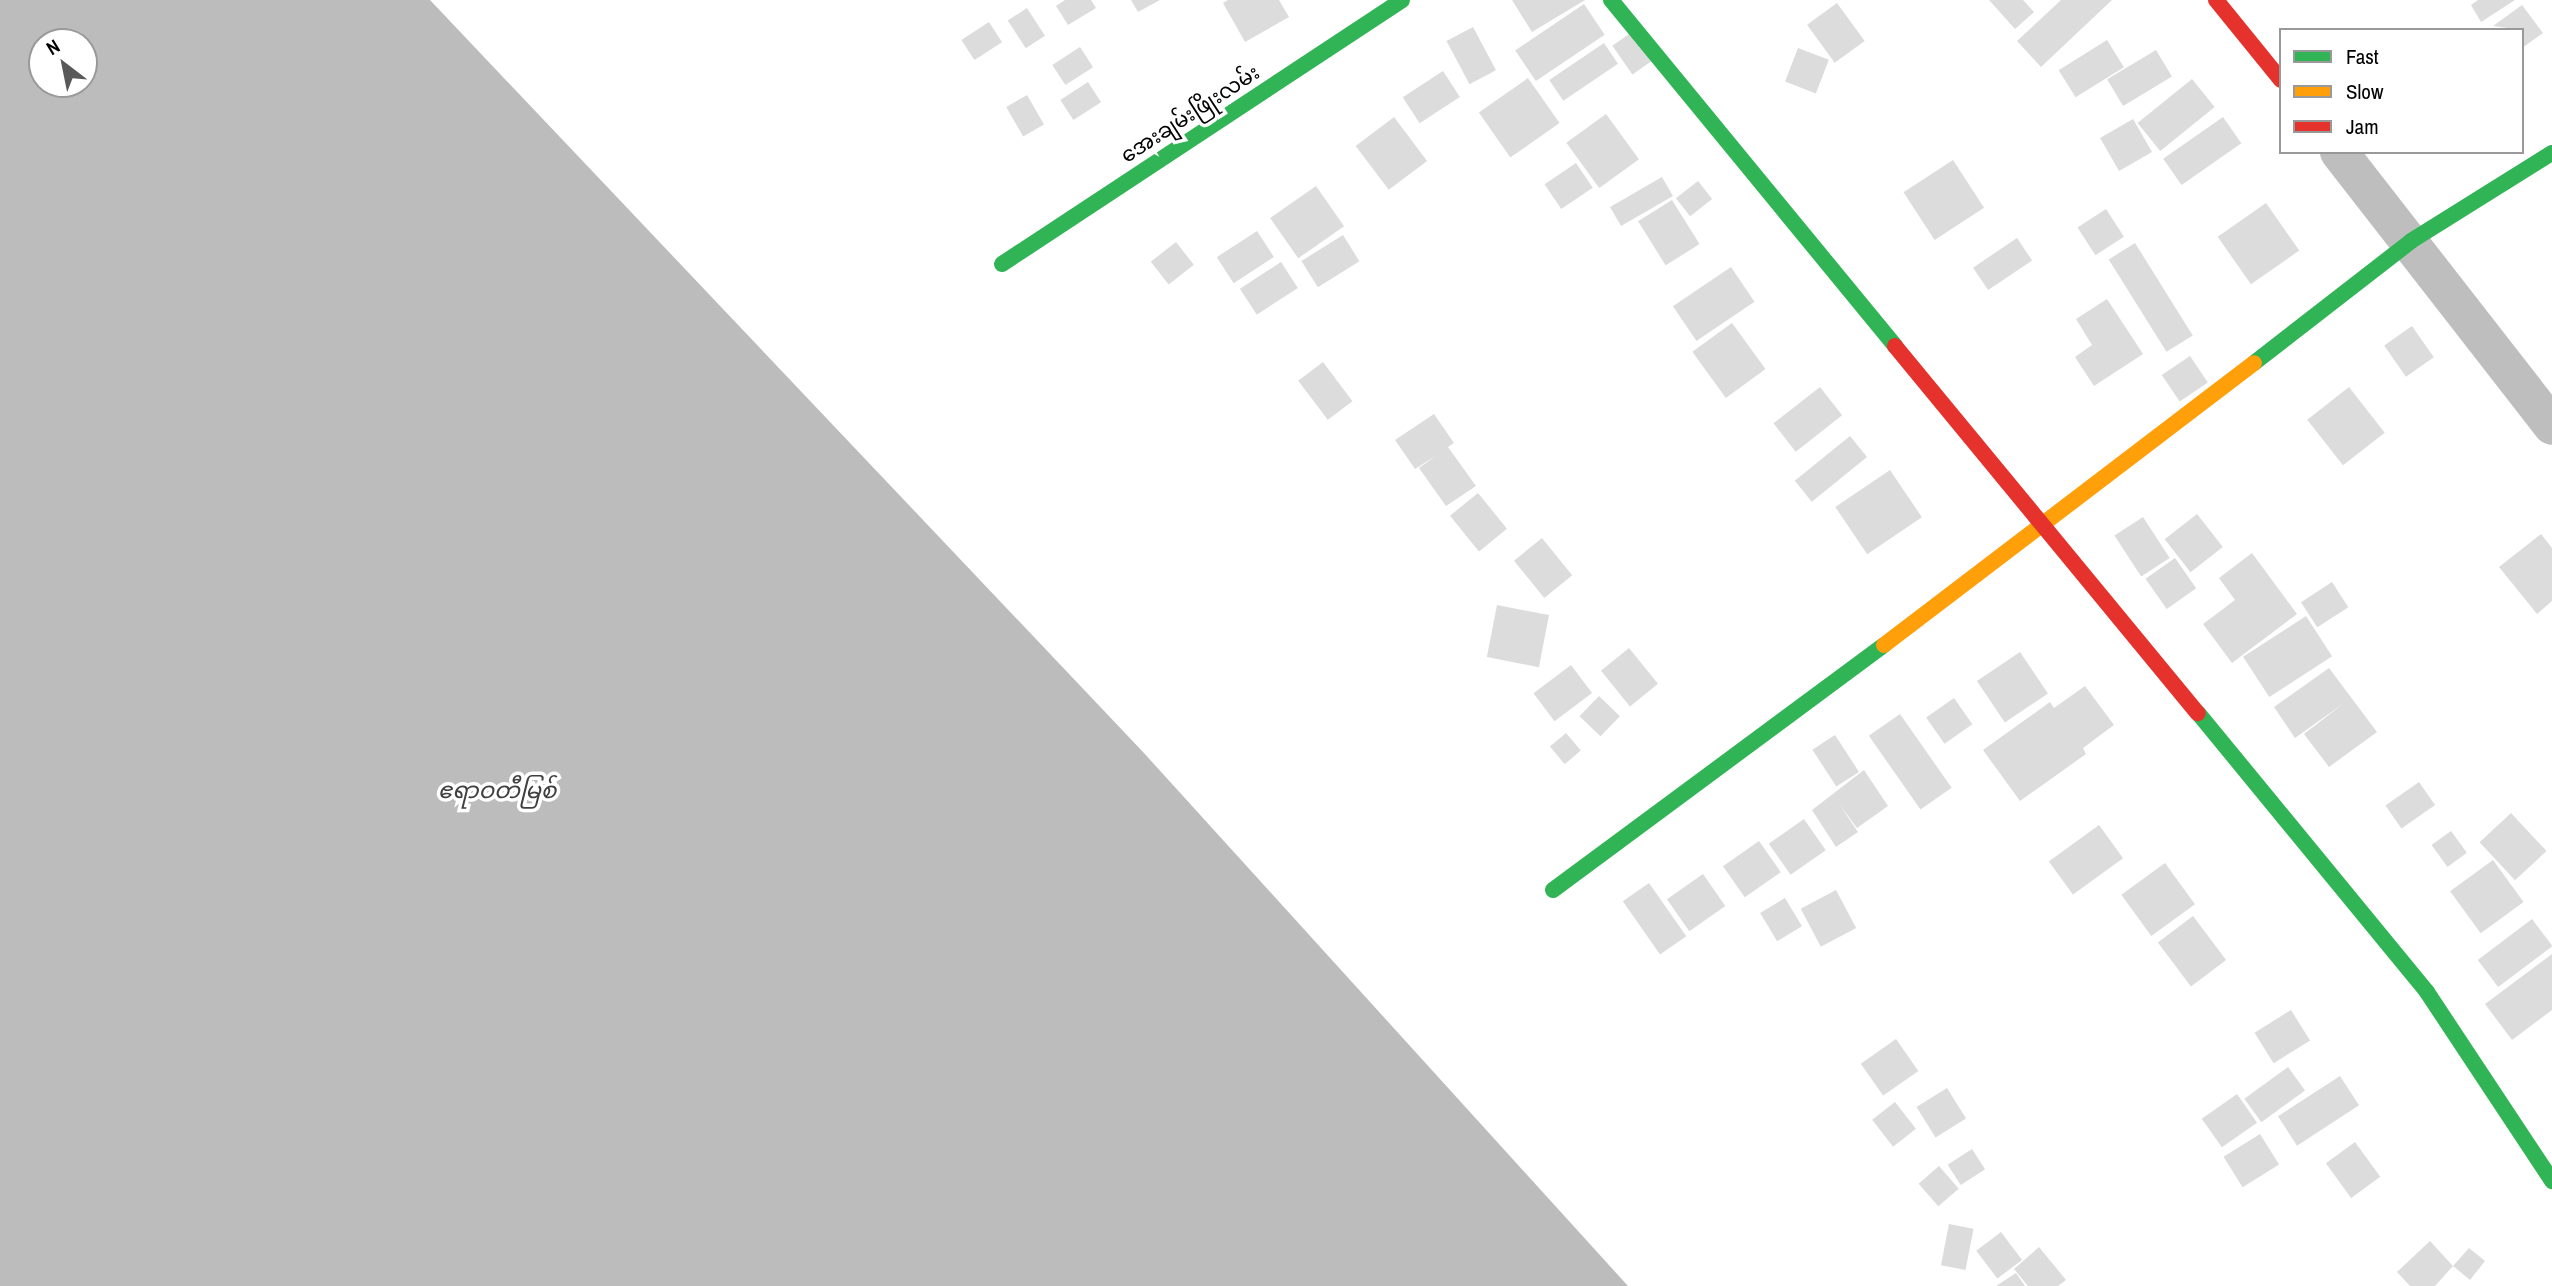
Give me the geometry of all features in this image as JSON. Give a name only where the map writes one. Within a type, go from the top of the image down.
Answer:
[{"type":"street","name":"အေးချမ်းဖြိုးလမ်း","points":[[1002,264],[1402,0]]},
{"type":"street","points":[[1611,0],[2042,528],[2427,992],[2552,1181]]},
{"type":"street","points":[[2216,0],[2279,78]]},
{"type":"street","points":[[1553,890],[2042,528],[2411,241],[2552,153]]},
{"type":"street","points":[[2341,154],[2411,241],[2552,426]]},
{"type":"water","name":"ဧရာဝတီမြစ်","points":[[0,0],[430,0],[1143,752],[1628,1286],[0,1286]]},
{"type":"building","points":[[1065,0],[1091,0],[1096,8],[1068,25],[1056,6]]},
{"type":"building","points":[[1131,0],[1160,0],[1138,12]]},
{"type":"building","points":[[1228,0],[1279,0],[1289,17],[1245,42],[1223,3]]},
{"type":"building","points":[[1512,0],[1585,0],[1532,32]]},
{"type":"building","points":[[1989,0],[2023,0],[2034,12],[2015,29]]},
{"type":"building","points":[[2061,0],[2112,0],[2041,67],[2017,41]]},
{"type":"building","points":[[2478,0],[2515,0],[2481,22],[2471,5]]},
{"type":"building","points":[[1837,3],[1865,41],[1835,63],[1807,25]]},
{"type":"building","points":[[1584,4],[1605,35],[1536,81],[1515,50]]},
{"type":"building","points":[[2522,5],[2543,33],[2524,47],[2524,28],[2493,26]]},
{"type":"building","points":[[1027,8],[1045,36],[1026,48],[1008,21]]},
{"type":"building","points":[[989,22],[1002,42],[974,60],[961,40]]},
{"type":"building","points":[[1473,27],[1496,70],[1470,84],[1447,41]]},
{"type":"building","points":[[1632,32],[1652,61],[1632,74],[1612,46]]},
{"type":"building","points":[[2107,40],[2124,67],[2076,97],[2059,70]]},
{"type":"building","points":[[1604,43],[1618,64],[1563,101],[1549,80]]},
{"type":"building","points":[[1080,47],[1093,67],[1065,85],[1052,65]]},
{"type":"building","points":[[1798,48],[1829,60],[1816,93],[1785,82]]},
{"type":"building","points":[[2156,50],[2172,77],[2123,106],[2107,79]]},
{"type":"building","points":[[1443,71],[1460,97],[1420,123],[1403,97]]},
{"type":"building","points":[[1528,78],[1560,123],[1510,157],[1479,112]]},
{"type":"building","points":[[2192,79],[2215,107],[2160,151],[2138,123]]},
{"type":"building","points":[[1088,82],[1101,102],[1073,120],[1060,100]]},
{"type":"building","points":[[1027,95],[1044,124],[1023,136],[1006,107]]},
{"type":"building","points":[[1606,114],[1639,159],[1599,188],[1566,143]]},
{"type":"building","points":[[1394,117],[1427,161],[1389,190],[1356,146]]},
{"type":"building","points":[[2223,117],[2241,143],[2182,185],[2163,159]]},
{"type":"building","points":[[2133,119],[2152,152],[2119,171],[2100,138]]},
{"type":"building","points":[[1953,160],[1984,208],[1935,240],[1904,192]]},
{"type":"building","points":[[1576,163],[1593,188],[1561,209],[1544,184]]},
{"type":"building","points":[[1662,177],[1673,196],[1621,226],[1610,207]]},
{"type":"building","points":[[1698,181],[1712,199],[1690,216],[1676,198]]},
{"type":"building","points":[[1316,186],[1344,226],[1298,258],[1270,218]]},
{"type":"building","points":[[1672,200],[1700,244],[1666,265],[1638,221]]},
{"type":"building","points":[[2266,203],[2299,251],[2251,284],[2218,237]]},
{"type":"building","points":[[2106,209],[2124,237],[2095,255],[2077,228]]},
{"type":"building","points":[[1257,231],[1274,257],[1234,283],[1217,257]]},
{"type":"building","points":[[1343,235],[1359,261],[1318,287],[1301,261]]},
{"type":"building","points":[[2017,238],[2032,260],[1988,290],[1973,268]]},
{"type":"building","points":[[1176,242],[1194,265],[1169,285],[1151,262]]},
{"type":"building","points":[[2135,243],[2193,335],[2166,352],[2109,259]]},
{"type":"building","points":[[1281,262],[1298,288],[1257,315],[1240,289]]},
{"type":"building","points":[[1731,267],[1754,302],[1696,341],[1673,306]]},
{"type":"building","points":[[2107,299],[2143,354],[2094,386],[2075,357],[2092,345],[2076,319]]},
{"type":"building","points":[[1732,323],[1766,369],[1726,398],[1692,352]]},
{"type":"building","points":[[2412,326],[2434,357],[2406,377],[2384,346]]},
{"type":"building","points":[[2190,356],[2208,383],[2180,402],[2162,375]]},
{"type":"building","points":[[1323,362],[1352,401],[1328,420],[1298,381]]},
{"type":"building","points":[[1820,387],[1842,415],[1796,452],[1774,423]]},
{"type":"building","points":[[2349,387],[2385,433],[2343,465],[2307,420]]},
{"type":"building","points":[[1434,414],[1454,443],[1448,447],[1476,486],[1446,506],[1419,468],[1437,455],[1415,469],[1395,440]]},
{"type":"building","points":[[1850,436],[1867,457],[1812,502],[1795,481]]},
{"type":"building","points":[[1890,470],[1922,517],[1867,554],[1835,507]]},
{"type":"building","points":[[1478,493],[1507,529],[1479,551],[1450,516]]},
{"type":"building","points":[[2197,514],[2223,547],[2191,572],[2165,539]]},
{"type":"building","points":[[2143,517],[2170,558],[2141,577],[2114,536]]},
{"type":"building","points":[[2541,534],[2552,548],[2552,601],[2537,614],[2499,567]]},
{"type":"building","points":[[1542,538],[1572,575],[1544,598],[1514,561]]},
{"type":"building","points":[[2252,553],[2297,614],[2232,663],[2203,624],[2235,600],[2219,578]]},
{"type":"building","points":[[2175,558],[2196,588],[2167,609],[2146,579]]},
{"type":"building","points":[[2332,582],[2348,607],[2317,627],[2301,602]]},
{"type":"building","points":[[1497,605],[1549,615],[1539,667],[1487,657]]},
{"type":"building","points":[[2306,616],[2332,656],[2269,697],[2243,657]]},
{"type":"building","points":[[1629,648],[1658,684],[1630,706],[1601,671]]},
{"type":"building","points":[[2020,652],[2048,693],[2005,723],[1977,681]]},
{"type":"building","points":[[1571,665],[1592,693],[1555,721],[1533,693]]},
{"type":"building","points":[[2329,668],[2377,732],[2329,767],[2304,734],[2344,703],[2295,738],[2274,707]]},
{"type":"building","points":[[2085,686],[2114,725],[2083,748],[2086,754],[2020,801],[1983,750],[2050,702],[2054,708]]},
{"type":"building","points":[[1599,696],[1620,716],[1600,736],[1580,716]]},
{"type":"building","points":[[1954,698],[1972,724],[1945,744],[1926,718]]},
{"type":"building","points":[[1900,714],[1952,788],[1920,810],[1869,736]]},
{"type":"building","points":[[1566,733],[1581,751],[1565,764],[1550,746]]},
{"type":"building","points":[[1835,735],[1859,772],[1836,787],[1812,750]]},
{"type":"building","points":[[1864,770],[1888,806],[1857,828],[1839,804],[1858,832],[1836,847],[1812,810]]},
{"type":"building","points":[[2419,782],[2435,805],[2401,828],[2385,806]]},
{"type":"building","points":[[2511,813],[2546,851],[2515,880],[2480,842]]},
{"type":"building","points":[[1804,819],[1826,850],[1791,875],[1769,844]]},
{"type":"building","points":[[2099,825],[2123,858],[2073,895],[2049,861]]},
{"type":"building","points":[[2451,831],[2467,853],[2447,867],[2432,845]]},
{"type":"building","points":[[1759,841],[1781,872],[1745,897],[1723,866]]},
{"type":"building","points":[[2493,860],[2524,902],[2481,933],[2450,891]]},
{"type":"building","points":[[2165,863],[2195,904],[2151,936],[2121,895]]},
{"type":"building","points":[[1703,874],[1725,906],[1689,931],[1667,899]]},
{"type":"building","points":[[1649,883],[1686,936],[1660,955],[1623,901]]},
{"type":"building","points":[[1836,890],[1856,928],[1821,947],[1801,909]]},
{"type":"building","points":[[1785,898],[1802,926],[1777,941],[1760,913]]},
{"type":"building","points":[[2193,916],[2226,960],[2191,986],[2158,942]]},
{"type":"building","points":[[2532,919],[2552,947],[2498,987],[2478,960]]},
{"type":"building","points":[[2552,954],[2552,1010],[2512,1040],[2485,1004]]},
{"type":"building","points":[[2291,1010],[2310,1041],[2274,1063],[2255,1033]]},
{"type":"building","points":[[1896,1039],[1918,1071],[1883,1096],[1861,1064]]},
{"type":"building","points":[[2288,1067],[2305,1090],[2261,1122],[2244,1099]]},
{"type":"building","points":[[2340,1076],[2359,1105],[2297,1146],[2278,1116]]},
{"type":"building","points":[[1947,1088],[1966,1119],[1936,1138],[1916,1107]]},
{"type":"building","points":[[2237,1094],[2257,1123],[2222,1147],[2202,1119]]},
{"type":"building","points":[[1895,1102],[1916,1129],[1893,1147],[1872,1120]]},
{"type":"building","points":[[2260,1134],[2279,1165],[2243,1187],[2224,1157]]},
{"type":"building","points":[[2355,1142],[2380,1177],[2351,1198],[2326,1163]]},
{"type":"building","points":[[1972,1149],[1985,1169],[1961,1185],[1948,1165]]},
{"type":"building","points":[[1939,1166],[1959,1189],[1938,1206],[1919,1184]]},
{"type":"building","points":[[1949,1224],[1974,1229],[1966,1270],[1941,1265]]},
{"type":"building","points":[[2001,1232],[2022,1260],[1997,1279],[1976,1251]]},
{"type":"building","points":[[2430,1241],[2453,1266],[2435,1286],[2410,1286],[2397,1272]]},
{"type":"building","points":[[2039,1247],[2066,1280],[2058,1286],[2028,1286],[2014,1269]]},
{"type":"building","points":[[2469,1248],[2485,1261],[2470,1280],[2453,1266]]},
{"type":"building","points":[[2016,1273],[2025,1286],[1996,1286]]},
{"type":"traffic: fast","points":[[1002,264],[1402,0]]},
{"type":"traffic: fast","points":[[1611,0],[1895,346]]},
{"type":"traffic: fast","points":[[2254,363],[2411,241],[2552,153]]},
{"type":"traffic: fast","points":[[1553,890],[1884,645]]},
{"type":"traffic: fast","points":[[2198,713],[2427,992],[2552,1181]]},
{"type":"traffic: slow","points":[[1884,645],[2254,363]]},
{"type":"traffic: jam","points":[[2216,0],[2279,78]]},
{"type":"traffic: jam","points":[[1895,346],[2198,713]]}]
